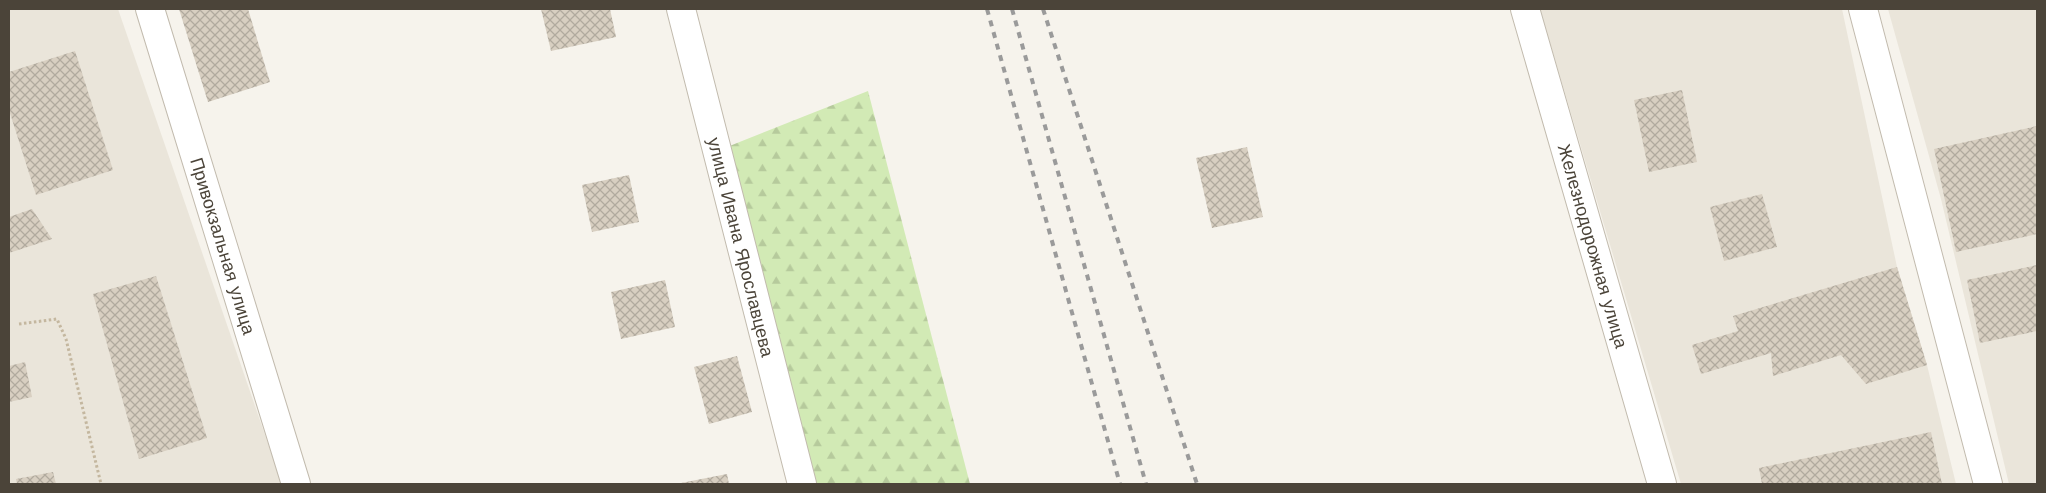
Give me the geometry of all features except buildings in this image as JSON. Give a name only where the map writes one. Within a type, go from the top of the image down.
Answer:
[{"type":"street","name":"Привокзальная улица","points":[[150,9],[296,484]]},
{"type":"street","name":"улица Ивана Ярославцева","points":[[681,9],[802,484]]},
{"type":"street","name":"Железнодорожная улица","points":[[1525,9],[1662,484]]},
{"type":"street","points":[[1863,9],[1988,484]]},
{"type":"path","points":[[19,324],[57,319],[66,340],[101,484]]},
{"type":"shaded area","points":[[9,9],[118,9],[282,484],[9,484]]},
{"type":"shaded area","points":[[1540,9],[1842,9],[1897,267],[1927,365],[1956,484],[1681,484]]},
{"type":"shaded area","points":[[1888,9],[2037,9],[2037,484],[2009,484],[1941,199]]},
{"type":"green space","points":[[868,91],[970,484],[802,484],[717,151]]},
{"type":"railway","points":[[987,9],[1120,484]]},
{"type":"railway","points":[[1012,9],[1146,484]]},
{"type":"railway","points":[[1043,9],[1197,484]]}]
